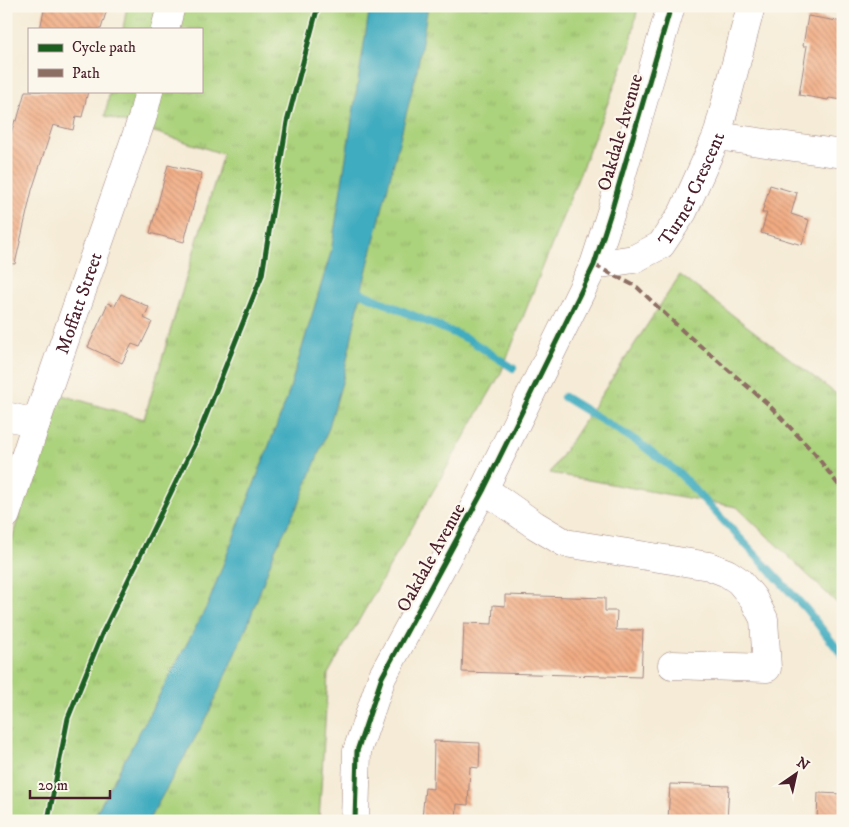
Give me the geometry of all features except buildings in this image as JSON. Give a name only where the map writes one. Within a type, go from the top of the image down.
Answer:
[{"type":"street","points":[[165,28],[170,6]]},
{"type":"street","name":"Oakdale Avenue","points":[[355,821],[357,752],[382,676],[484,489],[594,265],[612,212],[670,6]]},
{"type":"street","name":"Turner Crescent","points":[[594,265],[634,259],[661,245],[683,212],[717,136],[751,6]]},
{"type":"street","name":"Moffatt Street","points":[[6,515],[36,423],[142,119],[149,92]]},
{"type":"street","points":[[717,136],[843,154]]},
{"type":"street","points":[[6,416],[36,423]]},
{"type":"street","points":[[484,489],[535,525],[565,543],[709,566],[727,573],[739,581],[753,598],[764,619],[767,668],[672,664]]},
{"type":"green space","points":[[127,6],[638,6],[630,47],[501,373],[328,674],[319,821],[6,821],[6,562],[52,392],[144,419],[223,154],[105,116],[110,92],[202,92],[202,28],[123,28]]},
{"type":"green space","points":[[680,275],[843,399],[843,610],[737,507],[550,473]]},
{"type":"water","points":[[370,6],[428,6],[417,71],[361,293],[343,379],[328,430],[300,501],[275,550],[248,624],[207,717],[148,821],[92,821],[208,604],[286,401],[331,252]]},
{"type":"waterway","points":[[361,293],[468,339],[513,368]]},
{"type":"waterway","points":[[564,397],[638,442],[680,474],[806,609],[843,656]]},
{"type":"marked path","points":[[594,265],[637,287],[684,332],[768,404],[815,454],[843,491]]},
{"type":"cycle path","points":[[45,821],[49,815],[68,718],[102,634],[195,443],[262,275],[287,122],[318,6]]},
{"type":"cycle path","points":[[355,821],[357,751],[382,677],[484,489],[594,265],[671,6]]}]
